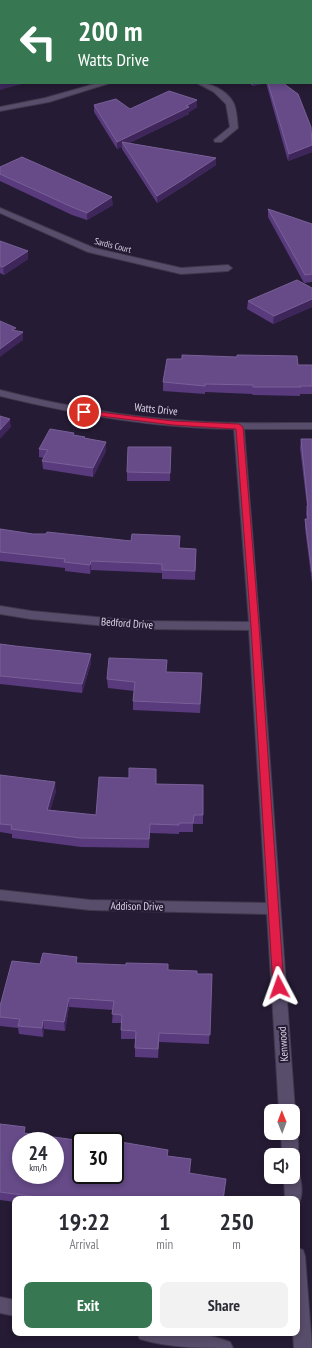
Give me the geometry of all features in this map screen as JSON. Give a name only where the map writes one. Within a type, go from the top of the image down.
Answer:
[{"type":"street","points":[[0,109],[46,100],[102,84]]},
{"type":"street","points":[[203,84],[217,90],[230,102],[234,128],[218,140]]},
{"type":"street","name":"Sardis Court","points":[[0,210],[91,250],[181,271],[228,268]]},
{"type":"street","name":"Watts Drive","points":[[0,393],[43,404],[98,414],[173,423],[239,427],[312,426]]},
{"type":"street","name":"Kenwood","points":[[239,427],[255,626],[287,1104]]},
{"type":"street","name":"Bedford Drive","points":[[0,610],[31,615],[139,625],[255,626]]},
{"type":"street","name":"Addison Drive","points":[[0,895],[90,906],[274,909]]},
{"type":"street","points":[[292,1184],[293,1196]]},
{"type":"street","points":[[300,1302],[303,1348]]},
{"type":"street","points":[[0,1305],[12,1307]]},
{"type":"street","points":[[162,1336],[224,1348]]},
{"type":"building","points":[[268,84],[284,84],[298,94],[311,127],[312,145],[289,154]]},
{"type":"building","points":[[169,91],[197,100],[186,106],[189,107],[117,142],[94,105],[116,99],[130,109]]},
{"type":"building","points":[[122,142],[216,158],[157,196]]},
{"type":"building","points":[[22,157],[112,197],[87,213],[0,174],[0,167]]},
{"type":"building","points":[[268,209],[312,224],[312,274],[305,275]]},
{"type":"building","points":[[0,241],[28,251],[3,267],[0,266]]},
{"type":"building","points":[[297,280],[312,288],[312,299],[274,316],[248,301]]},
{"type":"building","points":[[0,321],[16,328],[12,330],[23,332],[0,349]]},
{"type":"building","points":[[182,355],[237,357],[237,355],[297,356],[298,365],[312,365],[312,386],[253,387],[253,385],[205,384],[205,386],[163,382],[167,359],[182,359]]},
{"type":"building","points":[[0,416],[10,419],[0,430]]},
{"type":"building","points":[[50,429],[74,433],[73,435],[106,442],[93,468],[42,461],[48,450],[39,449]]},
{"type":"building","points":[[301,439],[312,439],[312,572],[305,519],[308,519],[308,506]]},
{"type":"building","points":[[128,447],[171,447],[170,473],[127,472]]},
{"type":"building","points":[[0,529],[33,534],[46,534],[47,532],[131,541],[132,534],[180,536],[179,548],[196,549],[195,571],[162,570],[162,564],[91,561],[90,565],[64,562],[65,559],[0,552]]},
{"type":"building","points":[[0,644],[91,654],[82,684],[0,676]]},
{"type":"building","points":[[109,658],[167,660],[166,672],[202,673],[200,704],[133,701],[135,682],[107,679]]},
{"type":"building","points":[[129,768],[156,769],[156,784],[203,785],[203,815],[194,815],[193,823],[179,823],[179,825],[150,824],[149,839],[81,838],[11,829],[12,825],[0,824],[0,775],[55,782],[47,810],[96,815],[99,777],[129,778]]},
{"type":"building","points":[[43,953],[77,957],[76,963],[126,965],[126,963],[168,964],[168,970],[197,971],[197,974],[212,974],[210,1035],[159,1033],[158,1049],[135,1048],[136,1031],[121,1030],[122,1015],[112,1014],[114,1001],[69,998],[64,1022],[43,1020],[42,1028],[18,1026],[20,1019],[0,1017],[0,1006],[12,961],[40,964]]},
{"type":"building","points":[[0,1124],[25,1127],[24,1132],[12,1132],[12,1184],[64,1184],[64,1138],[72,1140],[72,1184],[124,1184],[124,1143],[168,1150],[167,1156],[191,1159],[189,1173],[226,1179],[223,1196],[30,1196],[0,1192]]},
{"type":"route","points":[[84,412],[173,423],[239,427],[255,626],[279,987]]}]
